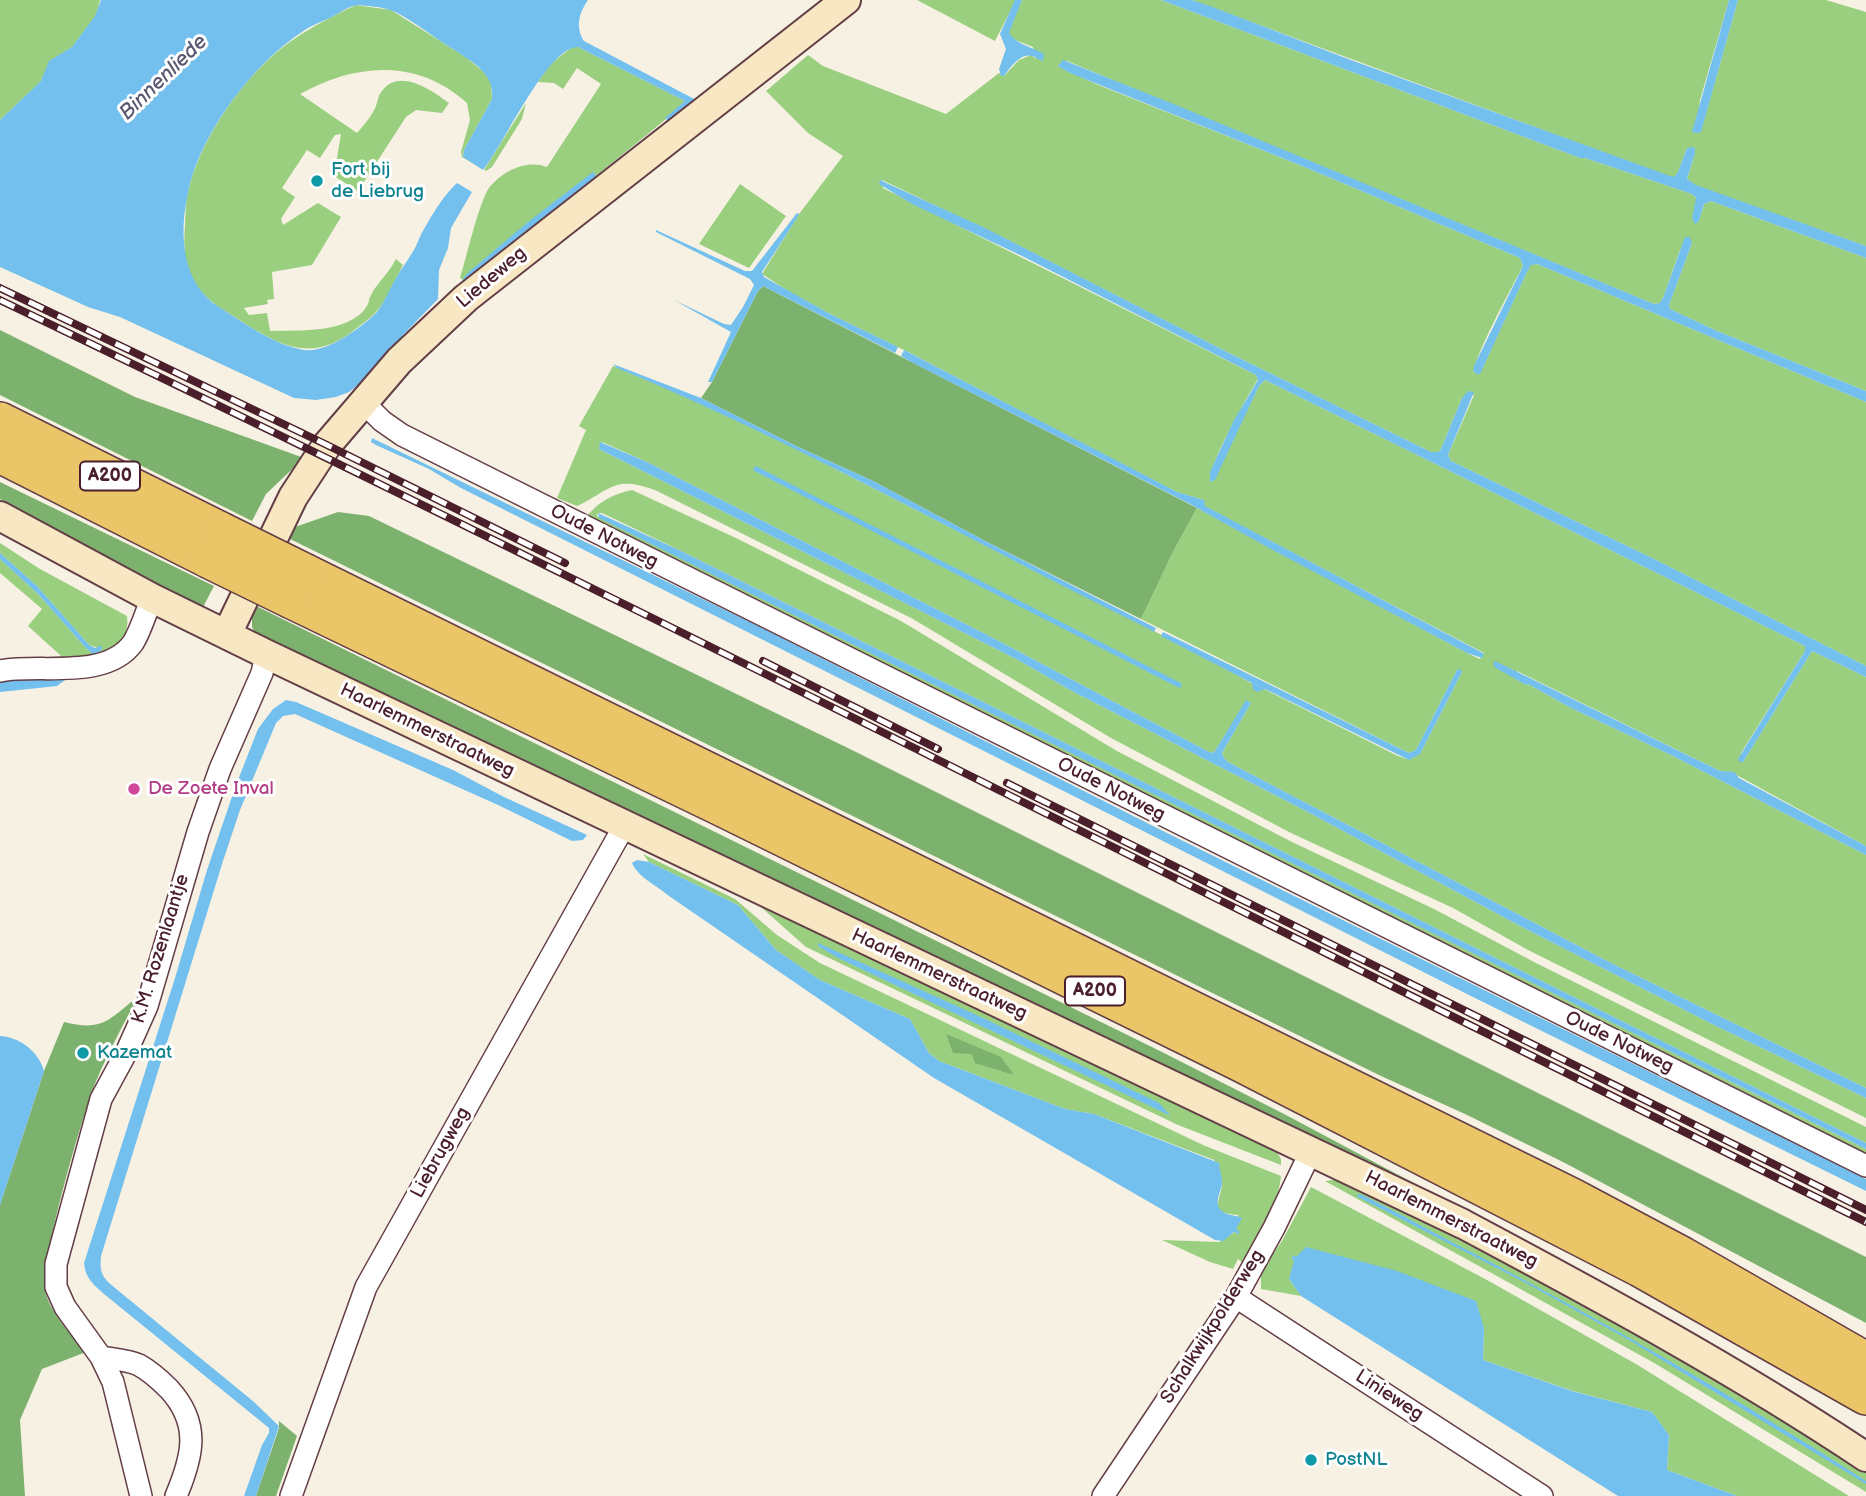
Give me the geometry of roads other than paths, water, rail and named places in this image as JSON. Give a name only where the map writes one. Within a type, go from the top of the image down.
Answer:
[{"type":"highway","name":"A200","points":[[0,421],[214,545]]},
{"type":"highway","name":"A200","points":[[0,454],[214,545],[1572,1197],[1683,1256],[1866,1361]]},
{"type":"highway","name":"A200","points":[[299,586],[719,806],[1241,1063],[1640,1268],[1866,1396]]},
{"type":"highway","name":"A200","points":[[1834,1377],[1866,1404]]},
{"type":"main road","name":"Liedeweg","points":[[227,634],[293,497],[327,445],[399,361],[466,298],[571,213],[846,0]]},
{"type":"main road","name":"Haarlemmerstraatweg","points":[[0,516],[152,598],[266,654],[1463,1224],[1746,1382],[1866,1457]]},
{"type":"street","name":"Oude Notweg","points":[[365,403],[402,435],[1866,1166]]},
{"type":"street","points":[[0,671],[85,668],[122,655],[134,641],[152,598]]},
{"type":"street","name":"K.M. Rozenlaantje","points":[[141,1496],[113,1382],[101,1357],[65,1307],[56,1287],[56,1264],[101,1099],[147,1006],[198,832],[220,769],[262,673],[266,654]]},
{"type":"street","name":"Liebrugweg","points":[[291,1496],[366,1287],[618,837],[622,824]]},
{"type":"street","name":"Schalkwijkpolderweg","points":[[1103,1496],[1236,1297],[1274,1228],[1311,1151]]},
{"type":"street","name":"Linieweg","points":[[1236,1297],[1542,1496]]},
{"type":"street","points":[[101,1357],[137,1364],[161,1381],[180,1401],[191,1425],[191,1453],[176,1496]]},
{"type":"water","name":"Binnenliede","points":[[101,0],[588,0],[579,20],[584,41],[696,100],[670,123],[665,118],[685,101],[578,47],[566,51],[540,79],[483,170],[463,157],[464,150],[492,99],[490,82],[481,69],[404,17],[383,8],[352,6],[312,26],[283,46],[247,82],[231,103],[216,125],[194,170],[185,208],[184,240],[190,271],[206,297],[249,326],[282,343],[304,350],[323,348],[353,332],[377,312],[431,217],[452,188],[457,183],[472,192],[451,228],[448,248],[439,270],[438,299],[366,379],[349,392],[316,400],[294,398],[120,317],[88,307],[0,267],[0,120],[41,81],[49,61],[72,47],[95,16]]},
{"type":"water","points":[[1015,0],[1022,0],[1009,33],[1020,43],[1044,54],[1043,61],[1024,56],[1001,76],[999,69],[1006,49],[1000,34]]},
{"type":"water","points":[[1161,0],[1192,0],[1210,6],[1670,176],[1674,177],[1678,172],[1687,148],[1695,148],[1687,179],[1696,185],[1866,246],[1866,258],[1711,201],[1704,204],[1699,221],[1695,224],[1692,218],[1696,198],[1692,194],[1580,158]]},
{"type":"water","points":[[1729,0],[1738,0],[1701,132],[1692,132]]},
{"type":"water","points":[[1063,60],[1654,304],[1660,303],[1663,298],[1685,237],[1690,237],[1692,243],[1669,305],[1670,309],[1717,331],[1866,391],[1866,402],[1537,264],[1531,265],[1526,274],[1480,374],[1476,374],[1474,366],[1523,266],[1520,258],[1307,168],[1070,73],[1058,66]]},
{"type":"water","points":[[593,172],[598,178],[466,283],[463,278],[470,271]]},
{"type":"water","points":[[880,180],[987,229],[1227,352],[1431,452],[1441,449],[1462,398],[1468,391],[1474,392],[1448,455],[1451,461],[1866,666],[1866,677],[1812,651],[1743,762],[1740,762],[1738,759],[1805,651],[1805,646],[1265,380],[1259,386],[1215,480],[1210,482],[1210,472],[1234,420],[1258,380],[1256,375],[1022,256],[912,204],[879,184]]},
{"type":"water","points":[[797,213],[797,218],[762,272],[764,277],[830,314],[898,347],[895,353],[763,286],[712,382],[708,382],[731,332],[674,300],[731,325],[754,285],[750,279],[656,230],[745,271],[752,271]]},
{"type":"water","points":[[904,350],[1177,492],[1204,500],[1205,506],[1481,652],[1484,654],[1482,658],[1467,653],[1190,504],[917,365],[901,356]]},
{"type":"water","points":[[613,364],[701,398],[873,481],[1156,628],[1154,632],[818,460]]},
{"type":"water","points":[[372,438],[760,627],[1159,829],[1866,1179],[1866,1191],[1473,997],[461,488],[429,469],[376,445],[371,442]]},
{"type":"water","points":[[600,442],[647,462],[993,638],[1211,753],[1215,751],[1246,700],[1251,703],[1222,753],[1228,762],[1609,962],[1866,1088],[1866,1098],[1716,1026],[1524,928],[1304,810],[1070,690],[1020,661],[599,449]]},
{"type":"water","points":[[598,513],[681,551],[1866,1143],[1866,1149],[599,518]]},
{"type":"water","points":[[0,553],[37,586],[89,645],[102,647],[101,651],[93,654],[86,648],[38,594],[0,559]]},
{"type":"water","points":[[1163,632],[1409,753],[1416,750],[1457,670],[1462,672],[1420,754],[1409,760],[1265,689],[1257,692],[1252,683],[1161,636]]},
{"type":"water","points":[[1495,661],[1720,771],[1734,772],[1739,778],[1866,846],[1866,855],[1673,756],[1526,685],[1496,668],[1493,664]]},
{"type":"water","points":[[62,676],[65,680],[57,686],[0,692],[0,679]]},
{"type":"water","points":[[286,700],[453,770],[587,835],[583,840],[572,841],[295,714],[283,716],[276,723],[240,810],[223,861],[101,1256],[102,1274],[109,1283],[254,1402],[279,1426],[256,1496],[244,1496],[269,1428],[104,1294],[88,1277],[84,1263],[236,785],[258,729],[273,709]]},
{"type":"water","points":[[637,860],[649,862],[738,905],[776,950],[820,980],[910,1019],[929,1053],[939,1061],[1065,1109],[1094,1114],[1219,1163],[1222,1185],[1218,1206],[1225,1213],[1242,1218],[1236,1229],[1240,1232],[1234,1232],[1223,1241],[1215,1240],[934,1078],[648,881],[638,873],[632,863]]},
{"type":"water","points":[[818,943],[983,1018],[1159,1103],[1171,1116],[838,958],[818,946]]},
{"type":"water","points":[[0,1036],[15,1039],[28,1047],[38,1058],[44,1071],[0,1205]]},
{"type":"water","points":[[1360,1194],[1672,1362],[1866,1481],[1866,1484],[1629,1340],[1356,1195]]},
{"type":"water","points":[[1306,1247],[1397,1271],[1476,1301],[1484,1328],[1483,1360],[1572,1391],[1652,1412],[1669,1435],[1667,1470],[1737,1496],[1618,1496],[1301,1296],[1289,1279],[1293,1255],[1296,1257]]},
{"type":"waterway","points":[[756,469],[1179,685]]},
{"type":"railway","points":[[0,288],[565,563]]},
{"type":"railway","points":[[0,300],[702,642],[1866,1222]]},
{"type":"railway","points":[[763,661],[938,749]]},
{"type":"railway","points":[[1007,783],[1866,1210]]},
{"type":"place","name":"Fort bij de Liebrug","points":[[317,181]]},
{"type":"place","name":"De Zoete Inval","points":[[134,789]]},
{"type":"place","name":"Kazemat","points":[[83,1053]]},
{"type":"place","name":"PostNL","points":[[1311,1460]]}]
